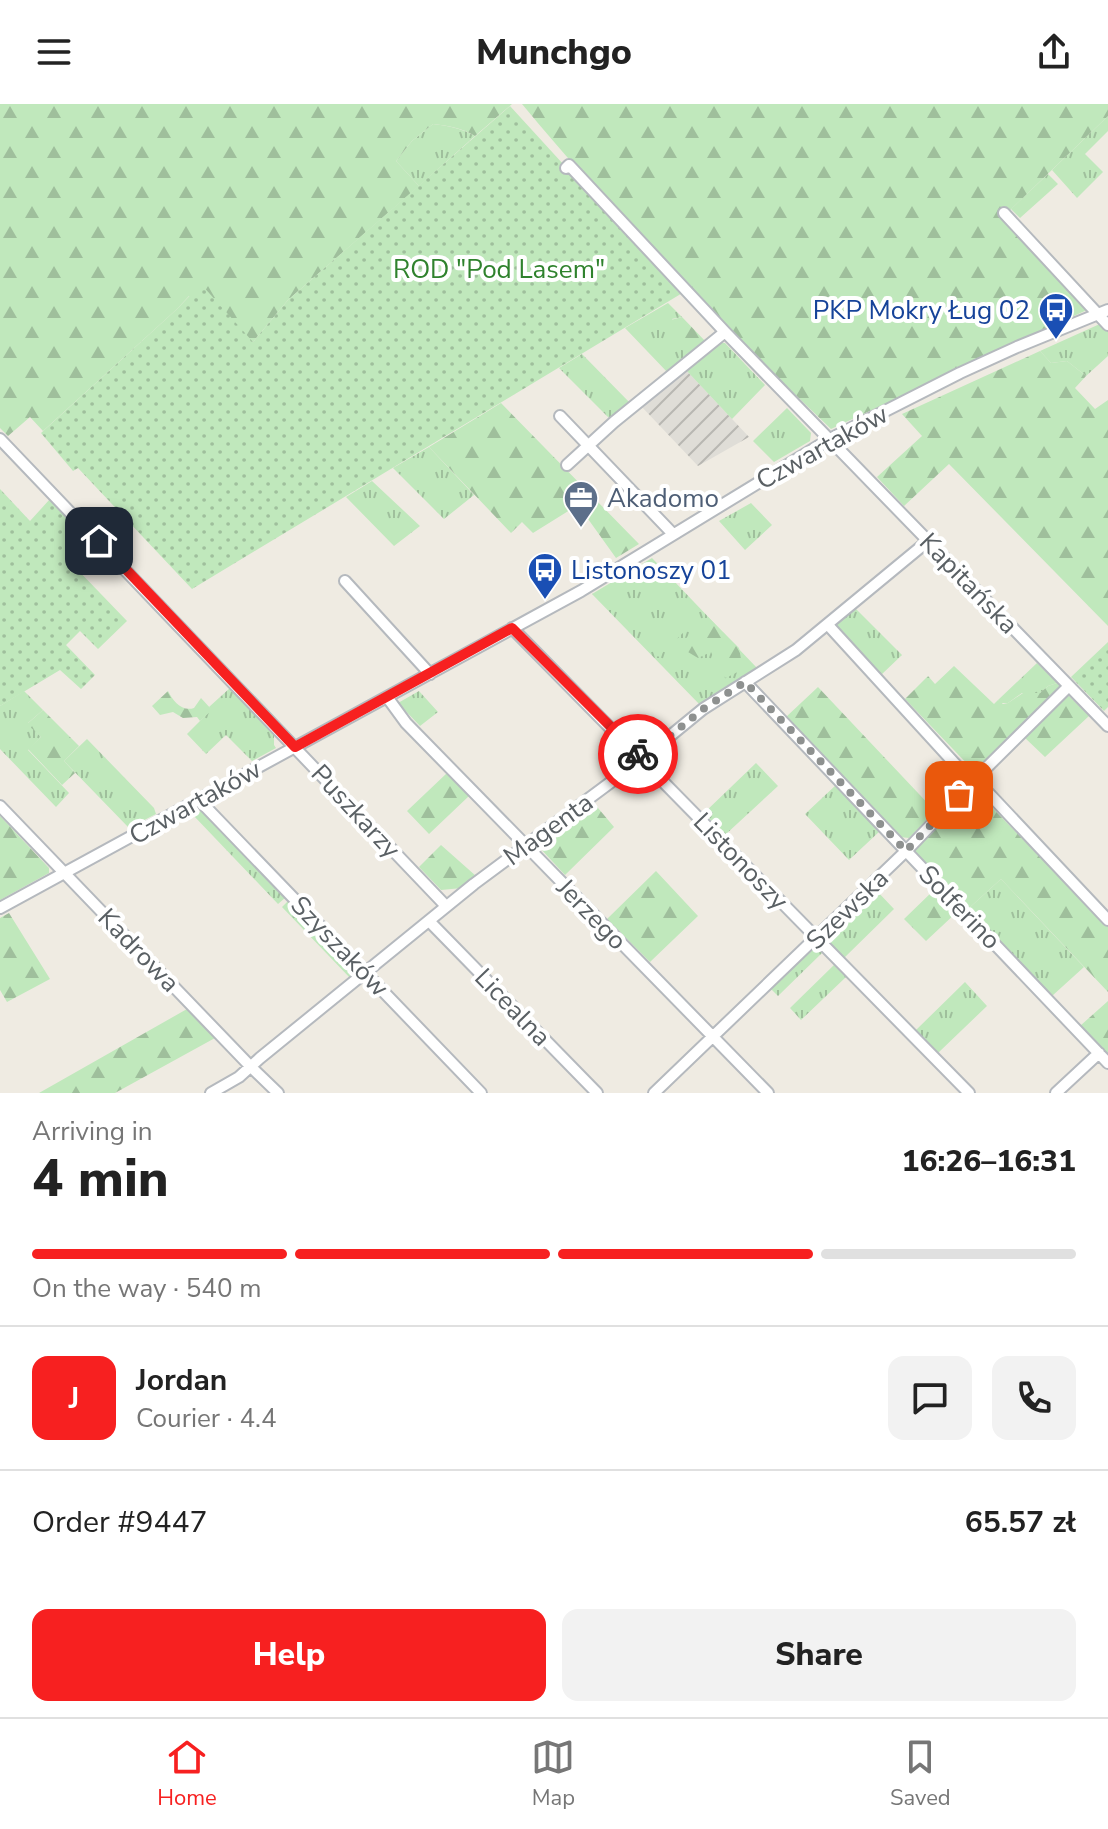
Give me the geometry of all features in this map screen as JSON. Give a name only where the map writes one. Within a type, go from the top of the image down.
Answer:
[{"type":"street","name":"Kapitańska","points":[[566,168],[569,165],[661,266],[1108,726]]},
{"type":"street","points":[[1004,213],[1103,312],[1108,325]]},
{"type":"street","name":"Czwartaków","points":[[0,908],[581,591],[830,439],[960,373],[1103,312]]},
{"type":"street","points":[[567,465],[725,332]]},
{"type":"street","points":[[560,416],[673,534]]},
{"type":"street","name":"Puszkarzy","points":[[0,439],[446,906]]},
{"type":"street","name":"Magenta","points":[[211,1093],[239,1077],[446,906],[642,759],[703,709],[796,650],[928,541]]},
{"type":"street","points":[[345,581],[430,674]]},
{"type":"street","points":[[828,625],[924,732],[967,777],[980,784],[1108,920]]},
{"type":"street","name":"Listonoszy","points":[[512,628],[969,1093]]},
{"type":"street","name":"Solferino","points":[[745,682],[1108,1063]]},
{"type":"street","name":"Szewska","points":[[654,1093],[906,851],[1069,686]]},
{"type":"street","name":"Jerzego","points":[[387,697],[406,723],[768,1093]]},
{"type":"street","name":"Szyszaków","points":[[199,800],[481,1093]]},
{"type":"street","name":"Kadrowa","points":[[0,806],[278,1093]]},
{"type":"street","name":"Licealna","points":[[429,921],[597,1093]]},
{"type":"street","points":[[1056,1093],[1099,1053]]},
{"type":"shaded area","points":[[685,369],[749,437],[698,466],[640,405]]},
{"type":"green space","points":[[0,104],[512,104],[475,136],[433,124],[412,141],[396,161],[419,186],[288,300],[253,342],[189,296],[43,431],[30,417],[8,436],[0,428]]},
{"type":"green space","points":[[522,104],[1108,104],[1108,116],[1003,217],[1089,309],[831,429],[672,271],[595,189]]},
{"type":"green space","name":"ROD \"Pod Lasem\"","points":[[510,106],[684,292],[192,589],[78,468],[73,471],[41,433],[201,284],[253,342],[288,300]]},
{"type":"green space","points":[[1108,116],[1108,131],[1085,154],[1103,172],[1077,198],[1052,170]]},
{"type":"green space","points":[[433,124],[460,129],[475,136],[419,186],[396,161],[412,141]]},
{"type":"green space","points":[[1048,174],[1058,184],[1020,218],[1011,209]]},
{"type":"green space","points":[[668,303],[682,317],[672,319],[689,357],[669,374],[625,328]]},
{"type":"green space","points":[[682,317],[707,343],[689,357],[663,328],[667,321]]},
{"type":"green space","points":[[1102,323],[1108,329],[1108,356],[1086,376],[1067,361],[1051,363],[1040,351]]},
{"type":"green space","points":[[716,343],[725,343],[765,385],[732,419],[685,369]]},
{"type":"green space","points":[[1040,351],[1051,363],[1067,361],[1086,376],[1075,388],[1095,409],[1108,400],[1108,626],[949,464],[904,506],[877,477],[922,436],[902,414]]},
{"type":"green space","points":[[582,354],[632,405],[612,421],[559,368]]},
{"type":"green space","points":[[501,403],[639,544],[616,558],[578,505],[533,533],[522,522],[511,533],[429,447]]},
{"type":"green space","points":[[787,408],[811,433],[810,441],[774,462],[753,441]]},
{"type":"green space","points":[[429,447],[474,495],[444,519],[393,468]]},
{"type":"green space","points":[[372,481],[420,526],[394,546],[346,497]]},
{"type":"green space","points":[[0,489],[30,521],[50,499],[93,544],[73,565],[127,621],[98,649],[80,631],[66,645],[95,675],[81,689],[60,670],[0,706]]},
{"type":"green space","points":[[751,503],[772,525],[745,550],[719,521]]},
{"type":"green space","points":[[652,558],[757,668],[701,706],[592,594]]},
{"type":"green space","points":[[856,609],[902,655],[881,675],[835,628]]},
{"type":"green space","points":[[671,617],[685,631],[658,657],[644,642]]},
{"type":"green space","points":[[708,617],[739,648],[741,659],[747,667],[726,678],[711,652],[698,658],[678,646]]},
{"type":"green space","points":[[1108,642],[1108,707],[1104,711],[1071,677]]},
{"type":"green space","points":[[1037,663],[1057,683],[1040,693],[1022,693],[1008,703],[1000,703],[998,700]]},
{"type":"green space","points":[[954,666],[994,704],[998,700],[1008,703],[1023,693],[1040,693],[1057,683],[1061,688],[975,772],[905,699],[928,676],[935,684]]},
{"type":"green space","points":[[818,687],[935,811],[909,838],[900,837],[786,717]]},
{"type":"green space","points":[[230,688],[274,735],[276,748],[252,761],[226,735],[206,754],[187,734]]},
{"type":"green space","points":[[24,691],[43,710],[28,723],[41,737],[28,750],[69,793],[56,807],[0,749],[0,706]]},
{"type":"green space","points":[[168,691],[182,707],[194,708],[201,698],[212,710],[200,721],[197,717],[183,718],[173,712],[160,715],[152,706]]},
{"type":"green space","points":[[419,691],[438,712],[420,726],[398,703]]},
{"type":"green space","points":[[1068,695],[1089,716],[1045,757],[1024,737]]},
{"type":"green space","points":[[43,710],[79,746],[64,761],[75,773],[62,785],[28,749],[41,737],[27,724]]},
{"type":"green space","points":[[87,739],[154,808],[156,814],[129,828],[64,761]]},
{"type":"green space","points":[[756,763],[778,786],[725,835],[704,813]]},
{"type":"green space","points":[[447,773],[469,796],[429,834],[407,811]]},
{"type":"green space","points":[[836,785],[880,831],[849,860],[805,814]]},
{"type":"green space","points":[[972,787],[1108,927],[1108,992],[1001,879],[968,909],[913,850]]},
{"type":"green space","points":[[593,802],[614,827],[565,875],[539,847]]},
{"type":"green space","points":[[201,811],[285,898],[278,904],[193,815]]},
{"type":"green space","points":[[0,816],[49,868],[49,873],[0,900]]},
{"type":"green space","points":[[441,845],[476,876],[462,888],[441,890],[419,867]]},
{"type":"green space","points":[[656,871],[698,916],[650,962],[607,919]]},
{"type":"green space","points":[[1001,879],[1084,967],[1052,996],[968,909]]},
{"type":"green space","points":[[935,889],[957,912],[926,941],[904,919]]},
{"type":"green space","points":[[876,890],[894,909],[844,958],[825,939]]},
{"type":"green space","points":[[288,901],[358,973],[351,979],[282,907]]},
{"type":"green space","points":[[9,913],[50,979],[7,1002],[0,990],[0,918]]},
{"type":"green space","points":[[817,947],[822,953],[778,996],[770,988]]},
{"type":"green space","points":[[834,965],[846,977],[801,1020],[790,1008]]},
{"type":"green space","points":[[965,982],[987,1006],[938,1053],[916,1030]]},
{"type":"green space","points":[[1108,1001],[1108,1055],[1080,1026]]},
{"type":"green space","points":[[187,1009],[215,1038],[115,1093],[39,1093]]},
{"type":"way so far","points":[[638,754],[642,759],[703,709],[745,682],[906,851],[959,795]]},
{"type":"place","name":"PKP Mokry Ług 02","points":[[1056,341]]},
{"type":"place","name":"Akadomo","points":[[581,529]]},
{"type":"place","name":"Listonoszy 01","points":[[545,601]]},
{"type":"route","points":[[99,541],[295,747],[512,628],[638,754]]}]
